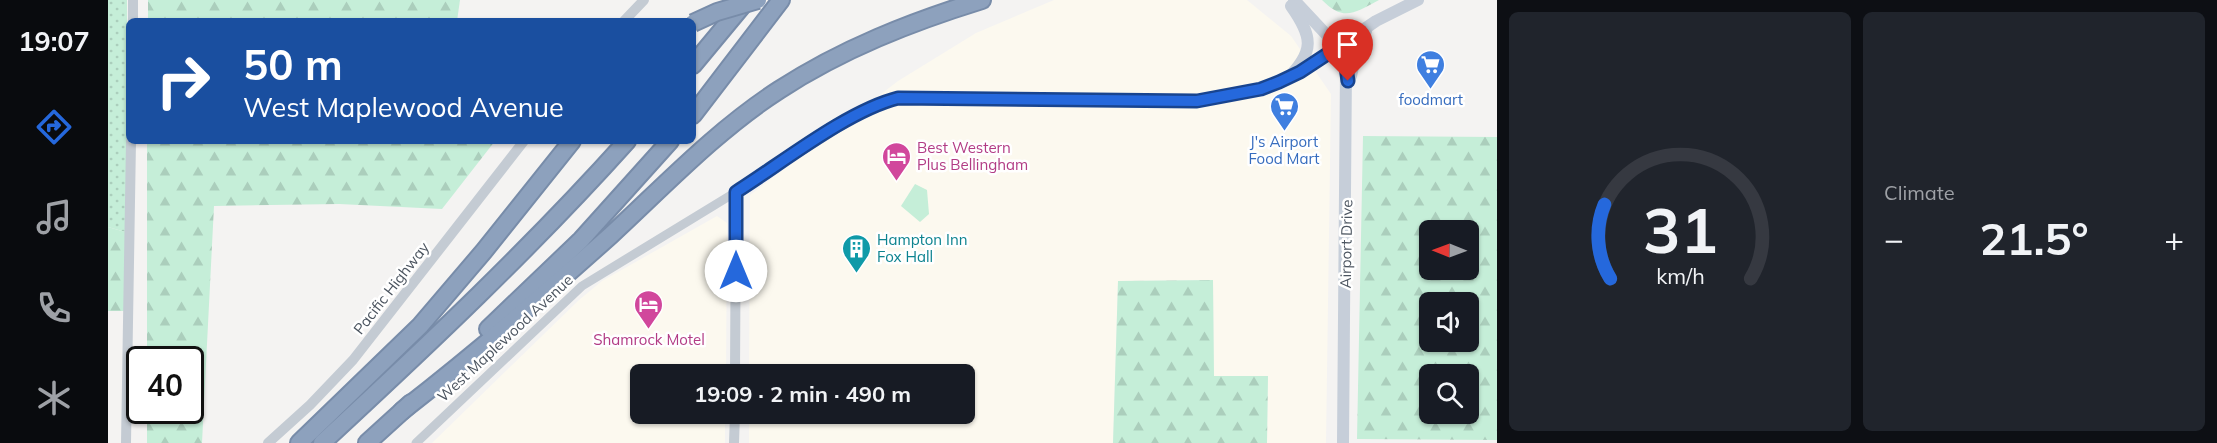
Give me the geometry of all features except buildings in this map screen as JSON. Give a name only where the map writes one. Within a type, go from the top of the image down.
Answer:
[{"type":"highway","points":[[696,51],[729,0]]},
{"type":"highway","points":[[696,61],[747,0]]},
{"type":"highway","points":[[696,22],[717,12],[758,0]]},
{"type":"highway","points":[[696,111],[781,0]]},
{"type":"highway","points":[[402,411],[480,350],[709,145],[762,102],[861,45],[916,21],[982,0]]},
{"type":"highway","points":[[298,443],[420,326],[484,251],[570,144]]},
{"type":"highway","points":[[322,443],[472,304],[563,212],[624,144]]},
{"type":"highway","points":[[367,443],[581,240],[667,144]]},
{"type":"main road","points":[[1287,0],[1305,26],[1309,40],[1303,60],[1287,79]]},
{"type":"main road","points":[[1294,0],[1338,47],[1371,25],[1418,0]]},
{"type":"main road","points":[[1348,94],[1358,44],[1371,25]]},
{"type":"main road","name":"Airport Drive","points":[[1338,47],[1346,67],[1348,94],[1343,443]]},
{"type":"street","points":[[133,0],[133,18]]},
{"type":"street","points":[[627,18],[644,0]]},
{"type":"street","points":[[1287,79],[1338,47]]},
{"type":"street","name":"West Maplewood Avenue","points":[[417,443],[582,286],[861,112],[898,98],[1197,101],[1261,89],[1287,79]]},
{"type":"street","points":[[126,443],[131,144]]},
{"type":"street","name":"Pacific Highway","points":[[268,443],[310,405],[353,360],[523,144]]},
{"type":"street","points":[[735,364],[736,192]]},
{"type":"street","points":[[734,443],[735,424]]},
{"type":"shaded area","points":[[1054,0],[1247,0],[1291,36],[1331,94],[1326,443],[1267,443],[1268,376],[1214,376],[1213,280],[1118,281],[1113,443],[749,443],[749,424],[975,424],[975,364],[749,364],[750,195],[898,81],[976,33]]},
{"type":"shaded area","points":[[717,216],[727,223],[726,364],[630,364],[630,424],[725,424],[725,443],[432,443],[579,300],[602,281]]},
{"type":"green space","points":[[108,0],[127,0],[126,144],[128,144],[129,233],[108,227]]},
{"type":"green space","points":[[148,0],[460,0],[457,18],[148,18]]},
{"type":"green space","points":[[1322,0],[1379,0],[1356,12],[1343,13]]},
{"type":"green space","points":[[1363,136],[1497,137],[1497,440],[1357,439]]},
{"type":"green space","points":[[147,144],[493,144],[442,209],[339,204],[214,206],[204,404],[204,346],[147,346]]},
{"type":"green space","points":[[915,184],[927,190],[929,214],[920,222],[901,206]]},
{"type":"green space","points":[[108,227],[129,233],[130,311],[108,311]]},
{"type":"green space","points":[[1213,280],[1214,376],[1268,376],[1267,443],[1113,443],[1118,281]]},
{"type":"green space","points":[[147,424],[203,424],[202,443],[147,443]]},
{"type":"place","name":"foodmart","points":[[1431,90]]},
{"type":"place","name":"J's Airport Food Mart","points":[[1284,132]]},
{"type":"place","name":"Best Western Plus Bellingham","points":[[896,182]]},
{"type":"place","name":"Hampton Inn Fox Hall","points":[[856,274]]},
{"type":"place","name":"Shamrock Motel","points":[[649,330]]},
{"type":"route","points":[[736,271],[736,192],[861,112],[890,100],[898,98],[1197,101],[1261,89],[1300,72],[1338,47],[1343,55],[1348,81]]}]
